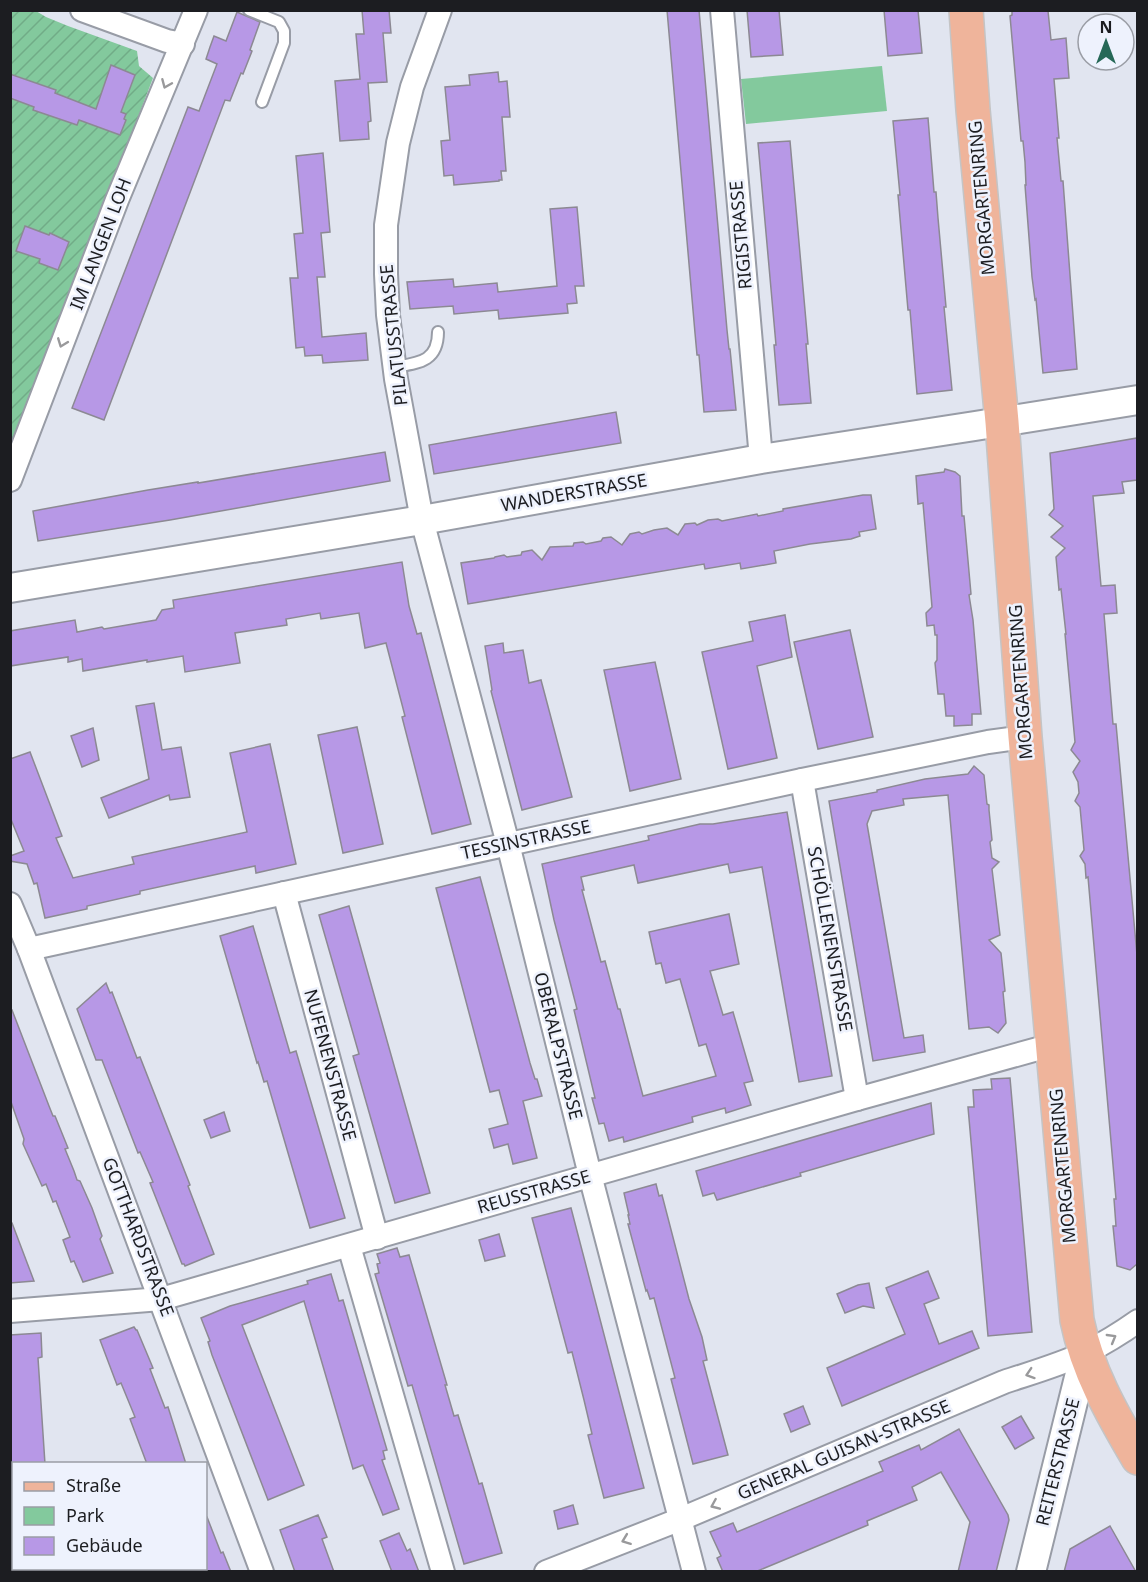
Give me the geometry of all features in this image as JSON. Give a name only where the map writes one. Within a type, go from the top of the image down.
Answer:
[{"type":"main road","name":"MORGARTENRING","points":[[966,10],[1002,422],[1025,738],[1077,1320],[1085,1353],[1096,1382],[1137,1458]]},
{"type":"street","points":[[82,10],[167,41],[183,44]]},
{"type":"street","name":"IM LANGEN LOH","points":[[10,480],[117,200],[196,10]]},
{"type":"street","name":"PILATUSSTRASSE","points":[[422,520],[388,315],[386,225],[398,143],[412,87],[440,10]]},
{"type":"street","name":"RIGISTRASSE","points":[[722,10],[761,459]]},
{"type":"street","name":"WANDERSTRASSE","points":[[10,588],[422,520],[761,459],[1137,400]]},
{"type":"street","name":"OBERALPSTRASSE","points":[[422,520],[694,1572]]},
{"type":"street","name":"TESSINSTRASSE","points":[[29,949],[802,780],[988,742],[1025,738]]},
{"type":"street","name":"SCHÖLLENENSTRASSE","points":[[802,780],[857,1099]]},
{"type":"street","name":"NUFENENSTRASSE","points":[[284,893],[377,1238]]},
{"type":"street","name":"GOTTHARDSTRASSE","points":[[10,904],[29,949],[262,1572]]},
{"type":"street","name":"REUSSTRASSE","points":[[10,1311],[161,1299],[1052,1045]]},
{"type":"street","points":[[349,1246],[443,1572]]},
{"type":"street","name":"GENERAL GUISAN-STRASSE","points":[[546,1572],[681,1519],[1004,1382],[1085,1353],[1137,1321]]},
{"type":"street","name":"REITERSTRASSE","points":[[1031,1572],[1085,1353]]},
{"type":"lane","points":[[249,10],[279,22],[284,32],[284,43],[262,102]]},
{"type":"lane","points":[[395,367],[420,363],[428,358],[435,349],[438,332]]},
{"type":"green space","points":[[11,11],[36,11],[68,26],[137,51],[139,66],[153,78],[11,450]]},
{"type":"green space","points":[[882,66],[887,111],[746,124],[741,79]]},
{"type":"building","points":[[362,10],[389,10],[391,33],[383,33],[387,82],[368,83],[371,121],[368,122],[369,139],[340,141],[335,81],[360,79],[356,34],[364,34]]},
{"type":"building","points":[[667,10],[699,10],[736,410],[704,412]]},
{"type":"building","points":[[747,10],[779,10],[783,55],[751,57]]},
{"type":"building","points":[[884,10],[918,10],[922,53],[888,56]]},
{"type":"building","points":[[1012,10],[1048,11],[1051,40],[1066,38],[1069,78],[1054,79],[1077,369],[1043,373],[1032,277],[1025,162],[1023,141],[1021,141],[1010,16]]},
{"type":"building","points":[[237,12],[260,22],[250,50],[252,51],[230,101],[225,100],[104,420],[72,408],[188,107],[199,111],[217,64],[206,59],[214,36],[226,41]]},
{"type":"building","points":[[111,65],[135,75],[121,112],[126,114],[124,119],[126,120],[120,135],[79,120],[77,125],[33,110],[34,107],[10,98],[10,74],[56,90],[55,93],[96,109]]},
{"type":"building","points":[[498,72],[499,82],[507,81],[510,117],[502,117],[506,171],[501,171],[502,180],[499,181],[454,185],[453,175],[444,176],[441,141],[450,140],[445,87],[470,85],[469,75]]},
{"type":"building","points":[[928,118],[952,390],[917,394],[893,121]]},
{"type":"building","points":[[790,141],[811,403],[779,405],[774,345],[776,345],[758,143]]},
{"type":"building","points":[[323,153],[330,232],[321,233],[325,277],[317,277],[322,337],[366,333],[368,360],[323,363],[322,355],[305,356],[304,347],[296,348],[290,278],[298,278],[294,234],[303,233],[296,156]]},
{"type":"building","points":[[577,207],[584,286],[575,286],[577,303],[567,304],[568,313],[499,319],[498,310],[454,314],[453,306],[410,309],[407,282],[453,279],[454,287],[497,283],[498,292],[557,286],[550,209]]},
{"type":"building","points":[[25,226],[49,235],[50,233],[69,242],[58,270],[39,263],[40,259],[16,251]]},
{"type":"building","points":[[616,412],[621,443],[434,474],[429,445]]},
{"type":"building","points":[[1137,438],[1137,480],[1122,482],[1124,493],[1093,496],[1101,586],[1115,585],[1117,613],[1104,614],[1137,955],[1137,1264],[1130,1270],[1117,1266],[1113,1226],[1116,1226],[1114,1199],[1116,1199],[1088,877],[1086,878],[1085,864],[1080,856],[1084,850],[1080,807],[1075,801],[1079,793],[1078,782],[1073,772],[1080,761],[1071,750],[1075,742],[1066,634],[1056,557],[1065,548],[1051,537],[1063,526],[1049,515],[1054,509],[1050,453]]},
{"type":"building","points":[[385,452],[390,481],[38,541],[33,511]]},
{"type":"building","points":[[945,469],[960,476],[981,714],[972,714],[972,725],[954,726],[954,716],[946,716],[944,694],[938,694],[935,663],[937,635],[935,635],[934,625],[927,626],[926,613],[932,607],[923,503],[918,504],[916,476],[944,472]]},
{"type":"building","points":[[871,495],[876,529],[859,532],[860,536],[851,539],[774,551],[776,563],[741,569],[740,563],[705,569],[704,564],[468,604],[461,563],[504,555],[507,557],[521,555],[522,552],[532,550],[542,560],[550,547],[573,546],[574,543],[583,542],[586,544],[611,537],[622,545],[630,534],[639,532],[642,534],[667,528],[678,535],[685,524],[695,523],[697,525],[708,520],[722,521],[757,514],[758,516],[783,511],[783,509]]},
{"type":"building","points":[[402,562],[409,606],[417,634],[421,633],[471,824],[432,834],[386,643],[365,648],[359,613],[321,619],[320,613],[286,619],[287,625],[235,633],[240,663],[185,672],[183,656],[83,671],[82,659],[68,662],[68,657],[10,666],[10,631],[75,620],[77,632],[156,620],[162,610],[174,608],[173,600]]},
{"type":"building","points":[[785,615],[792,657],[757,666],[777,758],[728,769],[702,652],[753,641],[749,622]]},
{"type":"building","points":[[850,630],[873,737],[818,749],[794,642]]},
{"type":"building","points":[[503,643],[504,653],[523,650],[529,683],[541,680],[572,797],[522,810],[491,691],[485,646]]},
{"type":"building","points":[[655,662],[681,779],[630,791],[604,670]]},
{"type":"building","points":[[154,703],[162,750],[181,747],[190,797],[170,800],[169,795],[109,818],[101,798],[149,779],[136,706]]},
{"type":"building","points":[[357,727],[383,844],[343,853],[318,735]]},
{"type":"building","points":[[93,728],[99,760],[82,767],[71,736]]},
{"type":"building","points":[[270,744],[296,864],[256,873],[255,866],[140,891],[140,894],[45,918],[37,883],[34,884],[27,864],[10,861],[10,856],[24,851],[10,817],[10,759],[30,752],[62,836],[56,838],[73,878],[134,864],[132,857],[247,832],[230,753]]},
{"type":"building","points":[[974,766],[984,775],[987,804],[989,805],[992,858],[999,862],[992,869],[1000,935],[989,940],[1001,953],[1006,1023],[998,1033],[989,1027],[969,1029],[948,795],[903,799],[904,805],[872,811],[867,824],[904,1038],[923,1035],[925,1052],[873,1061],[829,801],[877,792],[877,790],[925,779],[968,774]]},
{"type":"building","points":[[787,812],[832,1076],[799,1082],[762,867],[730,873],[728,864],[638,883],[634,865],[581,877],[584,890],[582,890],[601,962],[605,961],[643,1096],[716,1076],[706,1044],[699,1046],[680,979],[666,983],[661,963],[656,964],[649,932],[729,914],[739,964],[710,971],[723,1015],[733,1012],[753,1081],[744,1083],[751,1105],[726,1113],[725,1108],[692,1117],[693,1122],[624,1142],[623,1137],[609,1141],[604,1123],[599,1124],[592,1098],[595,1098],[574,1010],[577,1009],[542,864],[649,840],[648,836],[700,824]]},
{"type":"building","points":[[480,877],[530,1063],[542,1096],[523,1101],[537,1158],[513,1164],[508,1144],[494,1148],[489,1129],[508,1124],[499,1090],[490,1092],[436,888]]},
{"type":"building","points":[[349,906],[430,1193],[395,1203],[353,1056],[359,1054],[319,915]]},
{"type":"building","points":[[253,926],[290,1053],[296,1051],[345,1218],[310,1228],[267,1081],[264,1082],[257,1063],[220,936]]},
{"type":"building","points":[[106,983],[110,993],[112,992],[137,1058],[140,1057],[214,1254],[185,1266],[182,1264],[150,1183],[153,1182],[140,1152],[138,1153],[102,1060],[96,1060],[77,1009]]},
{"type":"building","points":[[12,1010],[53,1116],[55,1116],[68,1148],[65,1149],[77,1180],[80,1181],[92,1208],[102,1236],[100,1239],[113,1273],[83,1282],[74,1261],[71,1262],[63,1240],[70,1237],[56,1201],[53,1202],[46,1184],[42,1186],[23,1144],[24,1139],[10,1099],[10,1011]]},
{"type":"building","points":[[1010,1078],[1032,1332],[988,1336],[968,1107],[974,1107],[973,1090],[992,1089],[991,1079]]},
{"type":"building","points":[[931,1103],[934,1134],[717,1200],[714,1193],[703,1196],[696,1171]]},
{"type":"building","points":[[224,1112],[230,1131],[211,1138],[204,1120]]},
{"type":"building","points":[[656,1184],[659,1196],[662,1195],[689,1299],[702,1337],[707,1360],[703,1361],[728,1455],[693,1464],[671,1379],[675,1378],[654,1298],[650,1299],[646,1291],[628,1224],[630,1224],[629,1215],[624,1193]]},
{"type":"building","points":[[571,1208],[644,1488],[604,1498],[588,1435],[592,1434],[572,1352],[568,1353],[532,1218]]},
{"type":"building","points":[[10,1223],[12,1223],[34,1281],[10,1283]]},
{"type":"building","points":[[499,1234],[505,1256],[485,1261],[479,1240]]},
{"type":"building","points":[[397,1248],[400,1257],[409,1255],[454,1416],[458,1415],[479,1484],[482,1483],[502,1553],[464,1564],[412,1385],[408,1386],[375,1274],[379,1273],[377,1264],[380,1263],[377,1254]]},
{"type":"building","points":[[928,1271],[939,1298],[924,1304],[939,1344],[972,1331],[979,1348],[842,1406],[827,1368],[905,1334],[886,1288]]},
{"type":"building","points":[[331,1274],[339,1301],[343,1300],[387,1450],[383,1451],[385,1459],[382,1460],[399,1509],[383,1515],[363,1465],[353,1469],[304,1301],[242,1325],[304,1485],[268,1500],[212,1355],[208,1342],[210,1341],[201,1318],[230,1306],[308,1284],[307,1281]]},
{"type":"building","points":[[869,1283],[874,1308],[863,1306],[845,1313],[837,1294]]},
{"type":"building","points":[[134,1327],[137,1330],[153,1368],[150,1369],[165,1408],[168,1407],[185,1462],[146,1462],[130,1419],[135,1417],[121,1383],[117,1385],[100,1340]]},
{"type":"building","points":[[41,1333],[42,1357],[38,1358],[45,1462],[12,1462],[10,1464],[10,1335]]},
{"type":"building","points":[[803,1406],[810,1424],[791,1432],[784,1414]]},
{"type":"building","points":[[1021,1416],[1034,1438],[1015,1449],[1002,1427]]},
{"type":"building","points":[[959,1429],[1008,1515],[1009,1520],[996,1572],[958,1572],[970,1522],[941,1472],[912,1487],[917,1500],[867,1521],[868,1525],[755,1572],[723,1572],[717,1558],[721,1556],[710,1532],[733,1523],[737,1532],[883,1471],[879,1462],[919,1445],[921,1450]]},
{"type":"building","points":[[573,1505],[578,1524],[558,1529],[554,1511]]},
{"type":"building","points":[[318,1515],[327,1537],[322,1539],[334,1572],[295,1572],[280,1530]]},
{"type":"building","points":[[207,1517],[231,1572],[176,1572],[176,1570],[207,1570]]},
{"type":"building","points":[[1110,1526],[1136,1572],[1064,1572],[1070,1549]]},
{"type":"building","points":[[399,1533],[407,1551],[410,1549],[419,1572],[392,1572],[380,1541]]}]
